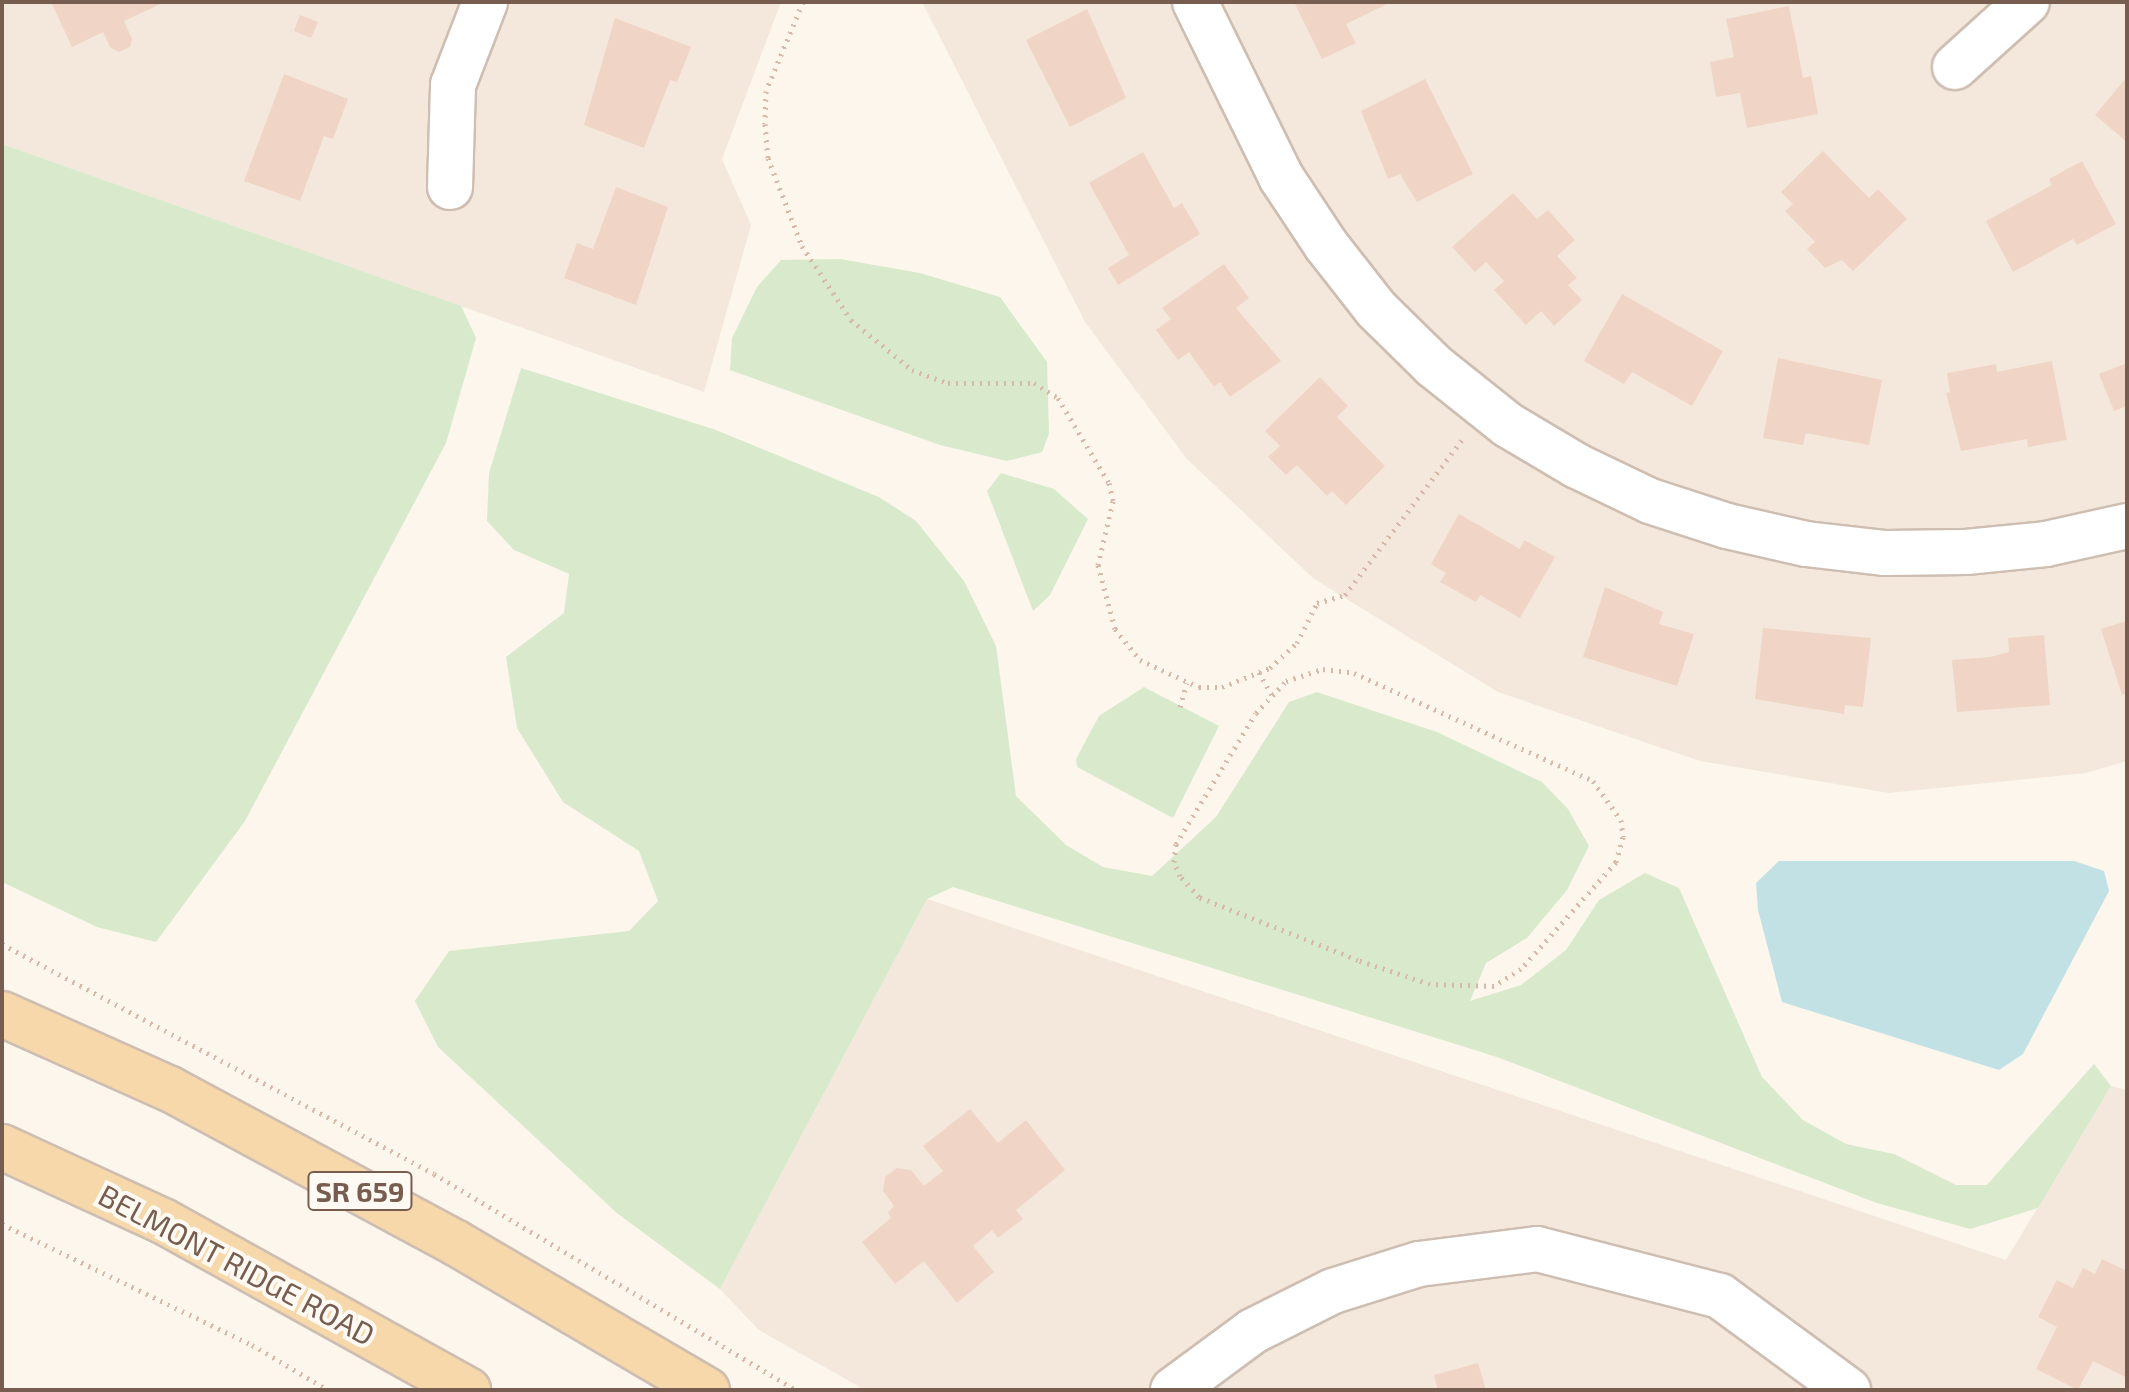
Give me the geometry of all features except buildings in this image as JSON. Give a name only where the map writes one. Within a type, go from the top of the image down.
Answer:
[{"type":"main road","name":"SR 659","points":[[2,1014],[184,1096],[456,1243],[707,1390]]},
{"type":"main road","name":"BELMONT RIDGE ROAD","points":[[2,1147],[163,1221],[468,1390]]},
{"type":"street","points":[[450,187],[453,85],[485,2]]},
{"type":"street","points":[[1195,2],[1281,177],[1326,245],[1376,309],[1486,407],[1577,466],[1650,501],[1727,526],[1806,544],[1885,553],[1966,552],[2046,544],[2127,526]]},
{"type":"street","points":[[1955,67],[2027,2]]},
{"type":"street","points":[[1173,1390],[1253,1331],[1333,1291],[1419,1264],[1537,1249],[1720,1296],[1848,1390]]},
{"type":"path","points":[[803,2],[766,91],[765,124],[772,172],[802,246],[851,320],[912,370],[948,383],[1034,383],[1058,398],[1109,483],[1113,501],[1098,565],[1115,629],[1140,660],[1187,683],[1222,687],[1259,672],[1286,656],[1317,603],[1345,595],[1486,407]]},
{"type":"path","points":[[1259,672],[1272,695]]},
{"type":"path","points":[[1303,672],[1354,673],[1593,781],[1621,820],[1623,837],[1616,862],[1521,969],[1494,986],[1430,984],[1199,897],[1187,887],[1174,862],[1176,844],[1272,695],[1303,672]]},
{"type":"path","points":[[1180,707],[1187,683]]},
{"type":"path","points":[[2,944],[434,1174],[797,1390]]},
{"type":"path","points":[[2,1224],[238,1338],[328,1390]]},
{"type":"shaded area","points":[[2,2],[781,2],[722,159],[751,225],[704,392],[2,144]]},
{"type":"shaded area","points":[[922,2],[2127,2],[2127,761],[2086,773],[1889,793],[1700,761],[1498,692],[1314,579],[1187,459],[1085,322]]},
{"type":"shaded area","points":[[927,899],[2006,1260],[2111,1086],[2127,1090],[2127,1390],[865,1390],[759,1330],[720,1289]]},
{"type":"green space","points":[[2,144],[461,306],[476,338],[446,443],[245,821],[156,942],[97,927],[2,882]]},
{"type":"green space","points":[[840,259],[920,273],[1000,297],[1047,362],[1049,434],[1042,452],[1007,461],[940,445],[730,370],[732,338],[757,287],[781,260]]},
{"type":"green space","points":[[521,368],[716,430],[879,497],[916,521],[964,581],[996,646],[1016,796],[1066,845],[1103,867],[1152,876],[1216,817],[1289,702],[1317,692],[1437,732],[1542,782],[1568,809],[1589,846],[1567,890],[1527,938],[1486,963],[1470,1001],[1521,985],[1566,950],[1599,900],[1645,873],[1679,888],[1762,1077],[1803,1120],[1846,1144],[1894,1154],[1956,1185],[1987,1185],[2094,1064],[2111,1086],[2038,1208],[1970,1229],[1877,1203],[1497,1057],[953,887],[927,899],[720,1289],[618,1214],[438,1047],[415,1001],[449,951],[629,931],[658,901],[639,851],[563,802],[517,728],[506,657],[564,613],[569,574],[514,550],[487,521],[489,473]]},
{"type":"green space","points":[[1001,473],[1054,489],[1088,519],[1050,595],[1033,611],[987,491]]},
{"type":"green space","points":[[1144,687],[1219,726],[1173,818],[1077,767],[1076,759],[1099,716]]},
{"type":"water","points":[[1779,861],[2074,861],[2104,871],[2109,891],[2023,1054],[1999,1070],[1782,1002],[1758,910],[1756,883]]}]
